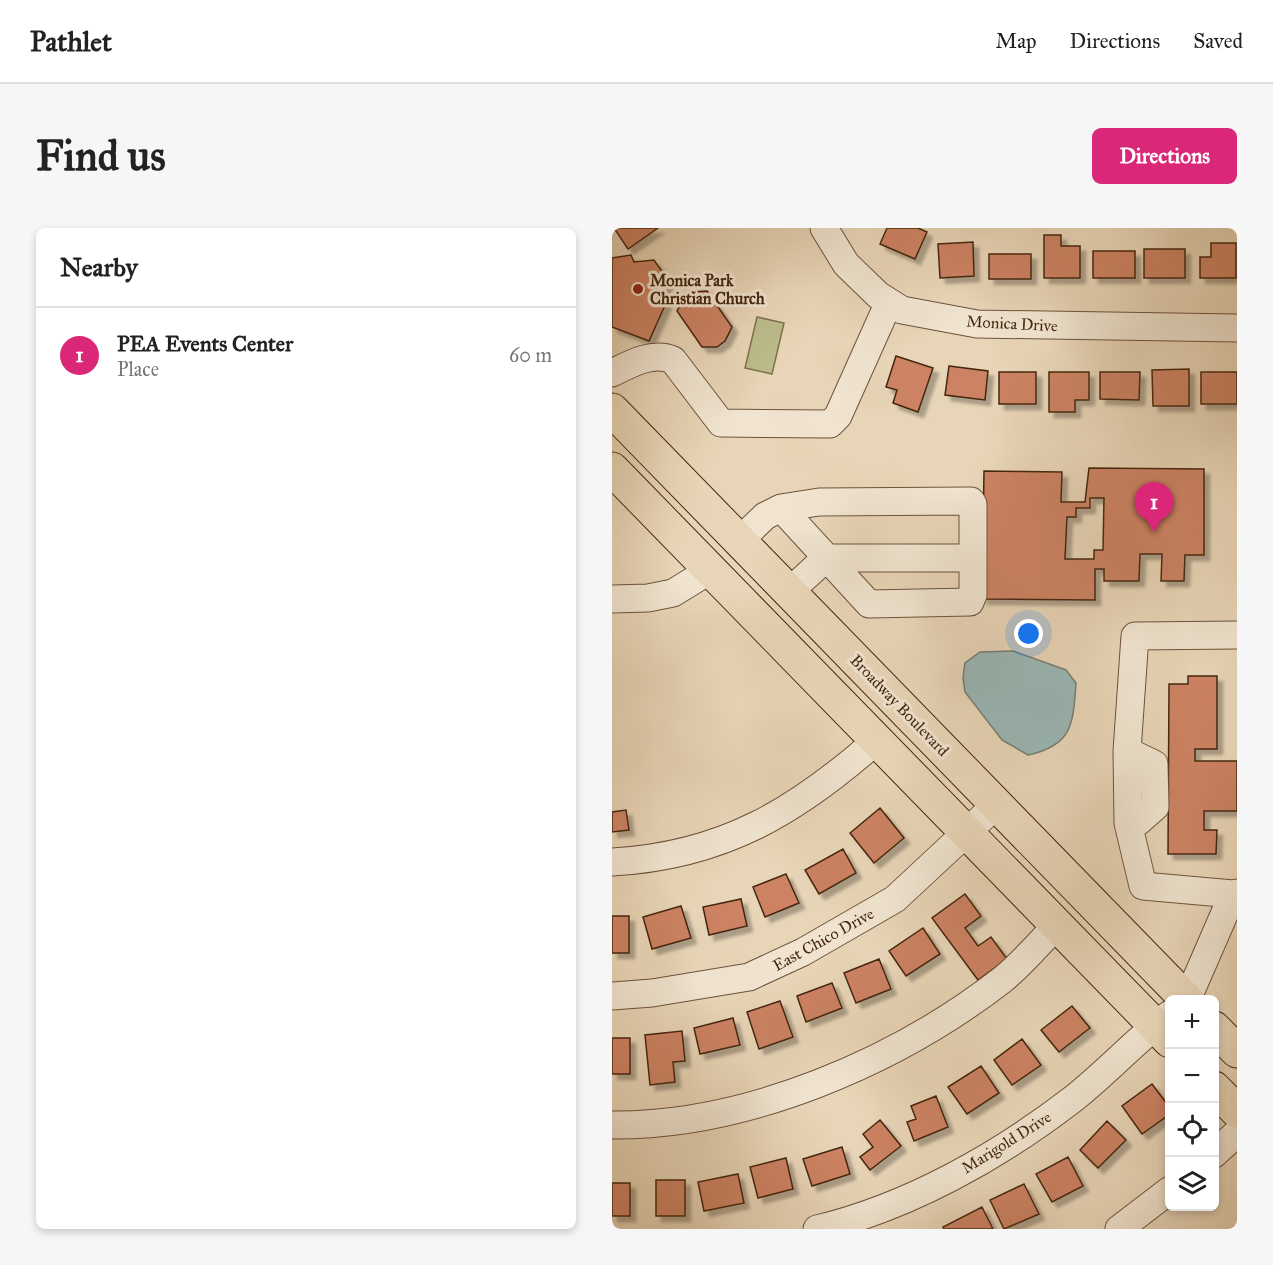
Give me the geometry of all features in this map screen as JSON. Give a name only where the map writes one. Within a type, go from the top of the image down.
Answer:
[{"type":"main road","name":"Broadway Boulevard","points":[[612,411],[1183,995]]},
{"type":"main road","points":[[612,469],[1057,925],[1164,1027]]},
{"type":"main road","points":[[712,569],[740,540]]},
{"type":"main road","points":[[1219,1032],[1237,1051]]},
{"type":"main road","points":[[1219,1092],[1237,1111]]},
{"type":"street","name":"Monica Drive","points":[[824,228],[846,264],[878,295],[902,310],[977,324],[1237,328]]},
{"type":"street","points":[[612,373],[652,356],[664,356],[673,360],[721,423],[830,424],[838,416],[889,302]]},
{"type":"street","points":[[740,540],[765,516],[781,508],[819,502],[971,501],[973,504],[973,596],[970,602],[869,604],[781,508]]},
{"type":"street","points":[[790,591],[826,558],[973,558]]},
{"type":"street","points":[[612,600],[648,598],[673,593],[712,569]]},
{"type":"street","points":[[1189,995],[1235,894],[1143,886],[1128,823],[1138,822],[1155,807],[1155,774],[1154,764],[1127,751],[1136,636],[1237,635]]},
{"type":"street","points":[[612,862],[648,858],[737,835],[795,806],[832,780],[877,740]]},
{"type":"street","name":"East Chico Drive","points":[[612,996],[749,977],[792,957],[895,899],[997,804]]},
{"type":"street","points":[[612,1125],[673,1122],[763,1103],[892,1050],[1003,979],[1057,925]]},
{"type":"street","name":"Marigold Drive","points":[[818,1229],[845,1222],[936,1185],[1009,1144],[1074,1098],[1164,1027]]},
{"type":"street","points":[[1219,1150],[1237,1134]]},
{"type":"street","points":[[1119,1229],[1165,1194]]},
{"type":"green space","points":[[757,317],[784,323],[772,374],[745,368]]},
{"type":"water","points":[[1013,651],[1066,670],[1076,683],[1074,710],[1068,731],[1054,745],[1028,755],[1002,740],[965,692],[963,678],[965,663],[980,652]]},
{"type":"building","points":[[614,228],[658,228],[628,249]]},
{"type":"building","points":[[887,228],[918,228],[927,232],[915,259],[880,244]]},
{"type":"building","points":[[1044,235],[1061,235],[1061,246],[1080,246],[1080,278],[1044,278]]},
{"type":"building","points":[[973,242],[974,276],[940,278],[938,244]]},
{"type":"building","points":[[1211,243],[1236,243],[1236,278],[1200,278],[1200,257],[1211,257]]},
{"type":"building","points":[[1144,249],[1185,249],[1185,278],[1144,278]]},
{"type":"building","points":[[1093,251],[1135,251],[1135,278],[1093,278]]},
{"type":"building","points":[[989,254],[1031,254],[1031,279],[989,279]]},
{"type":"building","name":"Monica Park Christian Church","points":[[631,255],[634,262],[654,260],[668,280],[660,298],[666,303],[649,341],[612,327],[612,258]]},
{"type":"building","points":[[707,291],[732,327],[725,341],[717,347],[702,347],[677,311],[684,298],[692,292]]},
{"type":"building","points":[[896,356],[933,368],[918,412],[893,403],[897,390],[886,387]]},
{"type":"building","points":[[949,366],[988,371],[985,400],[945,395]]},
{"type":"building","points":[[1189,369],[1189,406],[1153,406],[1152,370]]},
{"type":"building","points":[[999,372],[1036,372],[1036,404],[999,404]]},
{"type":"building","points":[[1049,372],[1089,372],[1089,400],[1075,400],[1075,412],[1049,412]]},
{"type":"building","points":[[1100,372],[1140,372],[1139,400],[1100,399]]},
{"type":"building","points":[[1201,372],[1237,372],[1237,404],[1201,404]]},
{"type":"building","points":[[1089,468],[1204,469],[1204,555],[1185,555],[1184,581],[1161,581],[1162,554],[1140,554],[1139,581],[1104,581],[1104,569],[1095,569],[1095,600],[982,599],[984,471],[1062,472],[1061,502],[1085,502]],"holes":[[[1090,498],[1104,498],[1103,550],[1094,550],[1094,559],[1065,559],[1067,517],[1076,517],[1076,508],[1090,508]]]},
{"type":"building","points":[[1188,676],[1217,676],[1217,749],[1195,749],[1195,761],[1237,761],[1237,811],[1204,811],[1204,830],[1217,830],[1216,854],[1168,854],[1169,684],[1188,684]]},
{"type":"building","points":[[880,808],[904,838],[874,863],[850,833]]},
{"type":"building","points":[[626,810],[629,830],[612,832],[612,812]]},
{"type":"building","points":[[843,849],[856,873],[819,894],[805,870]]},
{"type":"building","points":[[786,874],[799,903],[765,917],[753,887]]},
{"type":"building","points":[[965,894],[981,916],[965,928],[978,946],[991,937],[1007,959],[978,980],[932,918]]},
{"type":"building","points":[[741,899],[747,926],[709,935],[703,907]]},
{"type":"building","points":[[681,906],[691,938],[652,949],[643,917]]},
{"type":"building","points":[[612,916],[629,916],[629,953],[612,953]]},
{"type":"building","points":[[923,928],[940,954],[906,976],[889,951]]},
{"type":"building","points":[[879,959],[891,989],[856,1003],[844,973]]},
{"type":"building","points":[[832,983],[842,1008],[806,1022],[797,996]]},
{"type":"building","points":[[780,1001],[793,1037],[759,1049],[747,1012]]},
{"type":"building","points":[[1072,1006],[1090,1028],[1059,1052],[1041,1030]]},
{"type":"building","points":[[733,1018],[740,1045],[700,1054],[694,1028]]},
{"type":"building","points":[[682,1031],[685,1061],[673,1062],[675,1082],[650,1085],[645,1035]]},
{"type":"building","points":[[612,1038],[630,1038],[630,1074],[612,1074]]},
{"type":"building","points":[[1022,1039],[1041,1065],[1012,1085],[994,1060]]},
{"type":"building","points":[[981,1066],[999,1093],[967,1114],[948,1087]]},
{"type":"building","points":[[1152,1084],[1165,1101],[1165,1118],[1142,1134],[1122,1106]]},
{"type":"building","points":[[936,1096],[948,1127],[914,1141],[907,1122],[916,1119],[911,1106]]},
{"type":"building","points":[[880,1120],[901,1146],[870,1170],[860,1157],[873,1147],[863,1134]]},
{"type":"building","points":[[1107,1121],[1126,1140],[1098,1168],[1080,1150]]},
{"type":"building","points":[[842,1147],[850,1174],[812,1186],[803,1159]]},
{"type":"building","points":[[1068,1157],[1083,1186],[1052,1202],[1036,1174]]},
{"type":"building","points":[[786,1158],[793,1189],[758,1198],[750,1167]]},
{"type":"building","points":[[738,1174],[744,1203],[704,1211],[698,1182]]},
{"type":"building","points":[[656,1180],[685,1180],[685,1216],[656,1216]]},
{"type":"building","points":[[612,1183],[630,1183],[630,1216],[612,1216]]},
{"type":"building","points":[[1024,1184],[1039,1214],[1004,1229],[990,1200]]},
{"type":"building","points":[[982,1207],[993,1229],[944,1229],[943,1227]]},
{"type":"place","name":"Monica Park Christian Church","points":[[638,289]]},
{"type":"place","name":"PEA Events Center","points":[[1154,532]]}]
